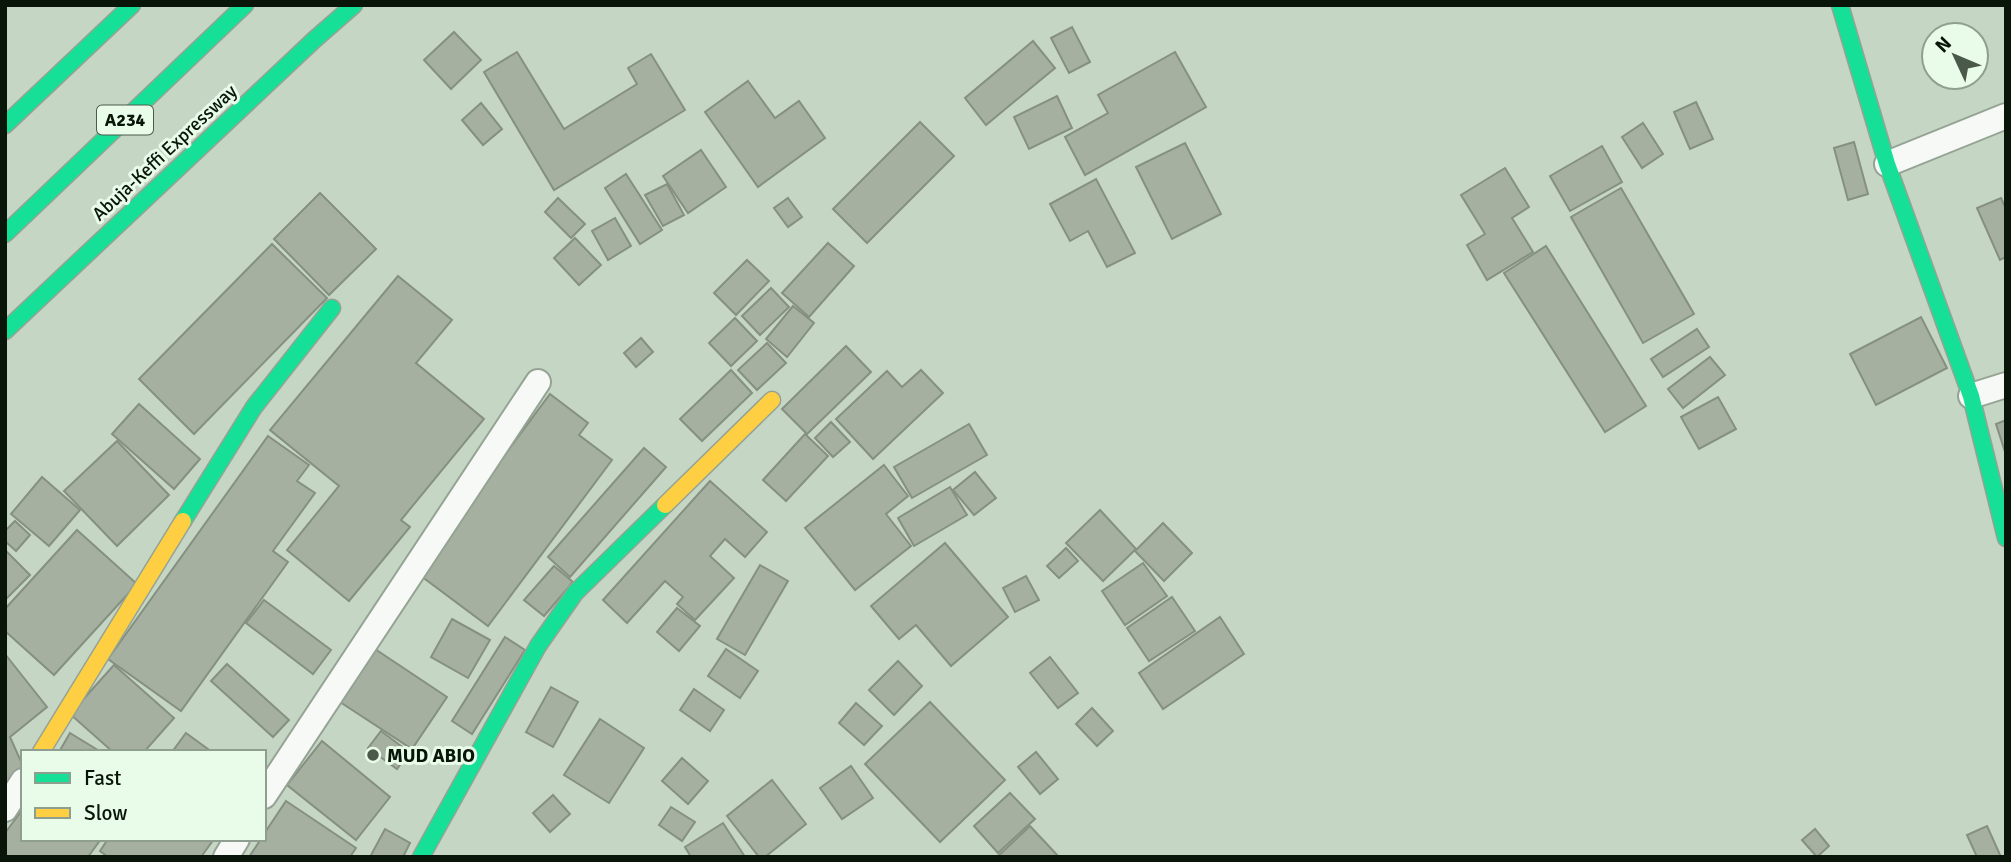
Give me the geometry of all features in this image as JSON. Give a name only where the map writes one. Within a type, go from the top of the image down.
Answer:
[{"type":"main road","points":[[5,125],[132,5]]},
{"type":"main road","name":"A234","points":[[5,234],[245,5]]},
{"type":"main road","name":"Abuja-Keffi Expressway","points":[[5,331],[354,5]]},
{"type":"main road","points":[[1840,5],[1887,164],[1971,396],[2006,538]]},
{"type":"main road","points":[[42,750],[254,407],[332,308]]},
{"type":"main road","points":[[421,857],[538,646],[575,593],[772,400]]},
{"type":"street","points":[[1887,164],[2006,116]]},
{"type":"street","points":[[266,793],[538,382]]},
{"type":"street","points":[[1971,396],[2006,386]]},
{"type":"street","points":[[5,809],[21,784]]},
{"type":"street","points":[[226,857],[236,841]]},
{"type":"building","points":[[1072,27],[1090,62],[1069,73],[1051,38]]},
{"type":"building","points":[[454,32],[481,60],[451,89],[424,60]]},
{"type":"building","points":[[1033,41],[1055,68],[986,125],[965,98]]},
{"type":"building","points":[[517,52],[564,129],[637,84],[628,68],[651,54],[685,110],[554,190],[484,72]]},
{"type":"building","points":[[1175,52],[1206,107],[1085,175],[1065,137],[1108,113],[1098,95]]},
{"type":"building","points":[[748,81],[775,118],[799,101],[825,138],[758,187],[705,112]]},
{"type":"building","points":[[1057,96],[1072,128],[1029,149],[1014,117]]},
{"type":"building","points":[[1696,102],[1713,139],[1690,149],[1674,112]]},
{"type":"building","points":[[481,103],[502,129],[483,145],[462,120]]},
{"type":"building","points":[[920,122],[954,156],[867,243],[833,209]]},
{"type":"building","points":[[1643,123],[1663,154],[1642,168],[1622,137]]},
{"type":"building","points":[[1854,142],[1868,194],[1848,200],[1834,148]]},
{"type":"building","points":[[1185,143],[1221,214],[1172,239],[1136,167]]},
{"type":"building","points":[[1602,146],[1622,182],[1570,211],[1550,176]]},
{"type":"building","points":[[701,150],[726,187],[688,213],[663,176]]},
{"type":"building","points":[[1505,168],[1529,207],[1512,218],[1533,252],[1487,280],[1467,245],[1485,234],[1461,195]]},
{"type":"building","points":[[626,174],[662,230],[640,244],[605,188]]},
{"type":"building","points":[[1096,179],[1135,253],[1107,267],[1088,231],[1070,241],[1050,204]]},
{"type":"building","points":[[667,184],[684,215],[663,226],[645,195]]},
{"type":"building","points":[[1621,188],[1694,314],[1643,343],[1571,217]]},
{"type":"building","points":[[320,193],[376,249],[329,295],[274,239]]},
{"type":"building","points":[[558,198],[585,224],[571,238],[545,212]]},
{"type":"building","points":[[788,198],[802,217],[788,227],[774,208]]},
{"type":"building","points":[[2001,198],[2006,209],[2006,257],[2000,260],[1977,208]]},
{"type":"building","points":[[615,218],[631,246],[608,260],[592,231]]},
{"type":"building","points":[[575,238],[601,265],[579,285],[554,258]]},
{"type":"building","points":[[828,243],[854,266],[809,317],[782,293]]},
{"type":"building","points":[[272,244],[327,298],[194,434],[139,379]]},
{"type":"building","points":[[1546,246],[1646,406],[1605,432],[1504,273]]},
{"type":"building","points":[[747,260],[769,281],[736,315],[714,293]]},
{"type":"building","points":[[398,276],[452,320],[416,363],[484,419],[401,520],[410,527],[349,601],[287,550],[339,486],[270,430]]},
{"type":"building","points":[[771,288],[789,307],[760,335],[742,316]]},
{"type":"building","points":[[793,306],[814,323],[787,357],[766,339]]},
{"type":"building","points":[[1921,317],[1947,368],[1876,405],[1850,354]]},
{"type":"building","points":[[735,318],[757,341],[731,366],[709,343]]},
{"type":"building","points":[[1697,329],[1709,347],[1663,377],[1651,359]]},
{"type":"building","points":[[641,338],[653,352],[636,367],[624,353]]},
{"type":"building","points":[[767,343],[786,363],[757,390],[738,370]]},
{"type":"building","points":[[846,346],[871,372],[807,434],[782,409]]},
{"type":"building","points":[[1710,357],[1725,375],[1683,408],[1668,389]]},
{"type":"building","points":[[731,370],[752,393],[702,441],[680,419]]},
{"type":"building","points":[[921,370],[943,393],[873,459],[836,419],[887,371],[902,387]]},
{"type":"building","points":[[550,394],[588,423],[579,435],[612,460],[488,626],[417,573]]},
{"type":"building","points":[[1718,397],[1736,429],[1699,449],[1681,417]]},
{"type":"building","points":[[139,404],[200,459],[174,489],[112,434]]},
{"type":"building","points":[[2006,420],[2006,455],[1996,424]]},
{"type":"building","points":[[831,422],[850,442],[833,457],[815,438]]},
{"type":"building","points":[[969,424],[987,455],[912,498],[894,467]]},
{"type":"building","points":[[805,434],[828,456],[786,501],[763,480]]},
{"type":"building","points":[[268,436],[309,465],[297,481],[315,493],[273,551],[288,562],[181,711],[108,659]]},
{"type":"building","points":[[117,441],[169,495],[117,546],[64,491]]},
{"type":"building","points":[[644,448],[666,467],[570,577],[548,557]]},
{"type":"building","points":[[884,465],[908,496],[886,514],[911,546],[855,590],[805,528]]},
{"type":"building","points":[[975,472],[996,498],[974,515],[953,490]]},
{"type":"building","points":[[42,477],[80,510],[49,546],[11,514]]},
{"type":"building","points":[[710,481],[767,532],[745,557],[725,539],[710,556],[734,578],[695,620],[677,604],[683,597],[665,581],[627,623],[603,600]]},
{"type":"building","points":[[950,487],[967,515],[914,546],[898,518]]},
{"type":"building","points":[[1100,510],[1136,549],[1103,581],[1066,543]]},
{"type":"building","points":[[15,521],[30,535],[16,551],[5,541],[5,531]]},
{"type":"building","points":[[1163,523],[1192,553],[1164,581],[1135,551]]},
{"type":"building","points":[[77,530],[137,584],[54,675],[5,631],[5,609]]},
{"type":"building","points":[[945,543],[1008,617],[951,666],[916,625],[899,639],[871,606]]},
{"type":"building","points":[[1066,548],[1078,561],[1059,578],[1047,566]]},
{"type":"building","points":[[5,550],[30,575],[5,600]]},
{"type":"building","points":[[1143,563],[1167,596],[1125,625],[1102,591]]},
{"type":"building","points":[[760,565],[788,581],[745,655],[717,639]]},
{"type":"building","points":[[554,566],[573,582],[544,616],[524,600]]},
{"type":"building","points":[[1026,576],[1039,600],[1015,612],[1003,588]]},
{"type":"building","points":[[1172,597],[1195,631],[1149,661],[1127,628]]},
{"type":"building","points":[[264,600],[331,650],[313,674],[246,623]]},
{"type":"building","points":[[677,608],[700,626],[679,651],[657,632]]},
{"type":"building","points":[[1220,617],[1244,654],[1163,709],[1139,673]]},
{"type":"building","points":[[452,619],[490,640],[468,678],[431,657]]},
{"type":"building","points":[[505,637],[525,650],[472,734],[452,721]]},
{"type":"building","points":[[375,649],[447,697],[412,749],[340,702]]},
{"type":"building","points":[[726,649],[758,671],[740,698],[708,676]]},
{"type":"building","points":[[5,654],[47,707],[10,737],[21,762],[21,772],[5,786]]},
{"type":"building","points":[[1050,657],[1078,693],[1058,708],[1030,673]]},
{"type":"building","points":[[898,661],[922,686],[894,715],[869,690]]},
{"type":"building","points":[[227,664],[289,720],[273,737],[211,681]]},
{"type":"building","points":[[114,665],[174,718],[146,750],[111,750],[70,714]]},
{"type":"building","points":[[551,687],[578,702],[553,747],[526,732]]},
{"type":"building","points":[[694,689],[724,710],[710,731],[680,710]]},
{"type":"building","points":[[930,702],[1005,780],[940,842],[865,764]]},
{"type":"building","points":[[856,703],[882,726],[864,745],[839,723]]},
{"type":"building","points":[[1092,708],[1113,731],[1097,746],[1076,724]]},
{"type":"building","points":[[600,719],[644,748],[609,803],[564,775]]},
{"type":"building","points":[[381,731],[409,752],[397,769],[368,748]]},
{"type":"building","points":[[70,733],[98,750],[60,750]]},
{"type":"building","points":[[186,733],[209,750],[173,750]]},
{"type":"building","points":[[322,741],[390,797],[356,840],[287,785]]},
{"type":"building","points":[[1036,752],[1058,779],[1040,794],[1018,767]]},
{"type":"building","points":[[682,758],[708,781],[688,804],[662,781]]},
{"type":"building","points":[[851,766],[873,798],[842,819],[820,788]]},
{"type":"building","points":[[772,780],[806,824],[765,857],[759,857],[727,816]]},
{"type":"building","points":[[1010,793],[1035,819],[998,853],[974,826]]},
{"type":"building","points":[[553,795],[570,814],[550,832],[533,813]]},
{"type":"building","points":[[286,801],[356,848],[350,857],[249,857],[260,841],[266,841],[266,831]]},
{"type":"building","points":[[671,807],[695,822],[682,841],[659,825]]},
{"type":"building","points":[[21,812],[21,841],[100,841],[88,857],[5,857],[5,833]]},
{"type":"building","points":[[723,823],[745,857],[691,857],[685,847]]},
{"type":"building","points":[[1030,826],[1059,857],[997,857]]},
{"type":"building","points":[[1987,826],[2001,857],[1977,857],[1967,835]]},
{"type":"building","points":[[385,829],[410,843],[403,857],[370,857]]},
{"type":"building","points":[[1815,829],[1829,846],[1817,857],[1802,840]]},
{"type":"building","points":[[107,841],[213,841],[201,857],[108,857],[100,851]]},
{"type":"traffic: fast","points":[[5,125],[132,5]]},
{"type":"traffic: fast","points":[[5,234],[245,5]]},
{"type":"traffic: fast","points":[[5,331],[354,5]]},
{"type":"traffic: fast","points":[[1840,5],[1887,164],[1971,396],[2006,538]]},
{"type":"traffic: fast","points":[[183,521],[254,407],[332,308]]},
{"type":"traffic: fast","points":[[421,857],[538,646],[575,593],[665,505]]},
{"type":"traffic: slow","points":[[665,505],[772,400]]},
{"type":"traffic: slow","points":[[42,750],[183,521]]},
{"type":"place","name":"MUD ABIO","points":[[373,755]]}]
